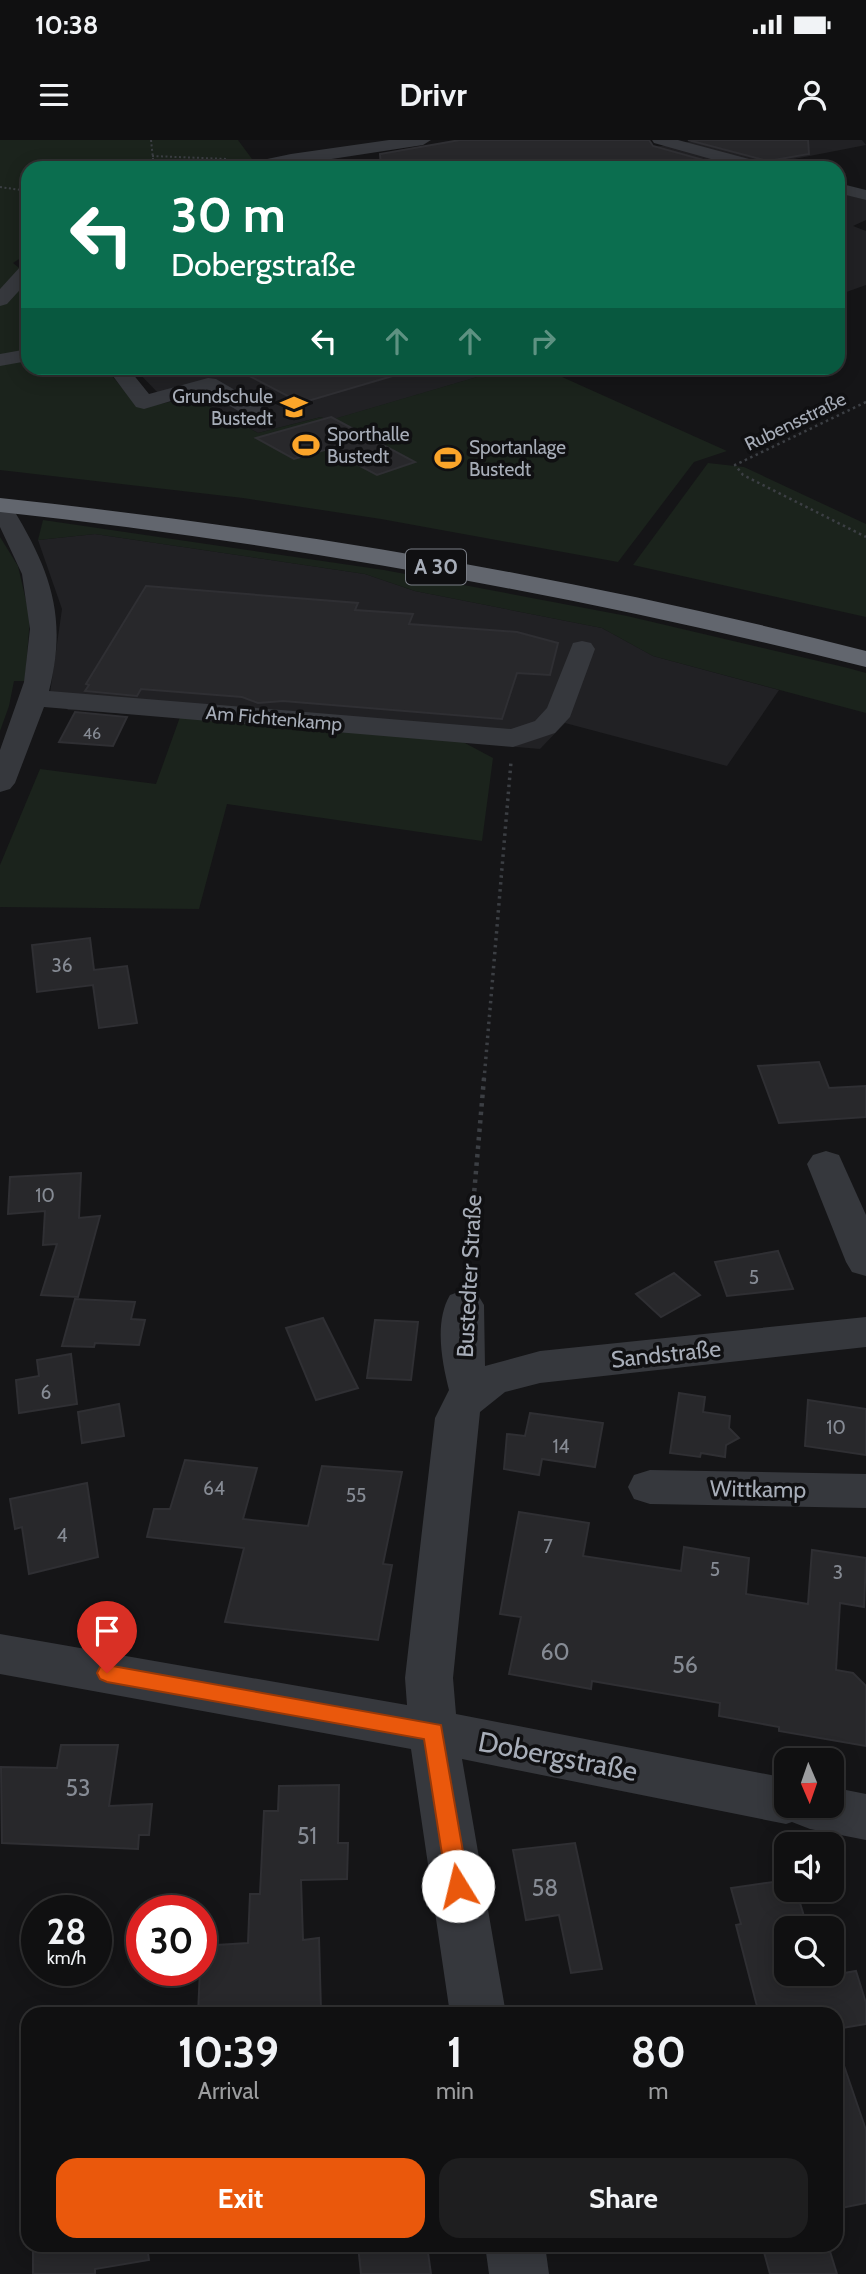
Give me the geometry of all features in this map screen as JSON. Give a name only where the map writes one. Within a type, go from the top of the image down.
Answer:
[{"type":"highway","name":"A 30","points":[[0,488],[273,522],[438,549],[654,589],[866,638]]},
{"type":"highway","name":"A 30","points":[[0,506],[256,537],[420,564],[643,607],[866,659]]},
{"type":"street","points":[[258,160],[291,159],[423,140]]},
{"type":"street","points":[[660,140],[736,161]]},
{"type":"street","points":[[291,159],[295,161]]},
{"type":"street","points":[[845,190],[866,195]]},
{"type":"street","points":[[0,300],[21,278]]},
{"type":"street","points":[[0,360],[21,356]]},
{"type":"street","points":[[123,375],[144,401],[208,384],[258,413]]},
{"type":"street","points":[[0,506],[24,549],[42,601],[42,667],[27,723],[0,783]]},
{"type":"street","points":[[513,738],[545,727],[560,712],[582,649]]},
{"type":"street","name":"Am Fichtenkamp","points":[[34,698],[513,738]]},
{"type":"street","points":[[826,1164],[866,1262]]},
{"type":"street","name":"Bustedter Straße","points":[[464,1305],[461,1360],[471,1393]]},
{"type":"street","name":"Sandstraße","points":[[471,1393],[508,1373],[540,1367],[866,1332]]},
{"type":"street","points":[[471,1393],[460,1404],[456,1418],[429,1678],[433,1731],[477,2007]]},
{"type":"street","name":"Wittkamp","points":[[650,1487],[866,1491]]},
{"type":"street","name":"Dobergstraße","points":[[0,1654],[433,1731],[774,1799]]},
{"type":"street","points":[[844,1813],[866,1817]]},
{"type":"street","points":[[516,2252],[519,2274]]},
{"type":"path","points":[[151,140],[153,161]]},
{"type":"path","points":[[152,156],[258,160]]},
{"type":"path","points":[[0,187],[21,190]]},
{"type":"path","name":"Rubensstraße","points":[[866,402],[736,465],[743,475],[866,537]]},
{"type":"path","name":"Bustedter Straße","points":[[464,1305],[513,738]]},
{"type":"shaded area","points":[[0,140],[238,140],[252,159],[21,161],[21,258],[13,263],[21,269],[21,375],[111,375],[140,408],[194,397],[258,433],[321,417],[328,421],[484,375],[558,375],[727,451],[694,462],[618,562],[381,519],[243,498],[0,470]]},
{"type":"shaded area","points":[[702,140],[862,140],[866,145],[784,161],[558,161]]},
{"type":"shaded area","points":[[845,194],[866,200],[866,220],[853,226],[866,231],[866,285],[845,292]]},
{"type":"shaded area","name":"Grundschule Bustedt","points":[[141,375],[485,375],[328,421],[321,417],[258,433],[194,397],[159,394]]},
{"type":"shaded area","points":[[708,463],[744,467],[866,524],[866,617],[633,565]]},
{"type":"shaded area","points":[[43,520],[384,570],[627,616],[866,673],[866,713],[653,656],[602,628],[415,591],[365,574],[95,534],[38,540]]},
{"type":"shaded area","points":[[95,534],[365,574],[415,591],[602,628],[653,656],[779,690],[727,766],[565,723],[540,749],[180,717],[68,710],[50,693],[62,609],[38,540]]},
{"type":"shaded area","points":[[0,537],[18,566],[30,618],[25,681],[14,681],[0,731]]},
{"type":"shaded area","points":[[180,717],[463,742],[493,758],[482,841],[227,804],[199,909],[0,907],[0,865],[40,769],[156,784]]},
{"type":"building","points":[[460,140],[649,140],[653,146],[707,161],[380,161],[380,154]]},
{"type":"building","points":[[688,140],[808,140],[809,154],[768,161]]},
{"type":"building","points":[[247,375],[396,375],[301,403]]},
{"type":"building","points":[[331,417],[415,462],[377,475],[328,449],[294,459],[256,438]]},
{"type":"building","points":[[146,586],[358,603],[355,610],[413,614],[409,624],[517,632],[558,643],[550,675],[517,673],[502,719],[283,701],[258,703],[242,697],[141,689],[137,696],[85,691],[89,685],[86,684]]},
{"type":"building","points":[[75,712],[127,717],[113,746],[59,742]]},
{"type":"building","points":[[90,938],[94,970],[127,966],[137,1023],[99,1028],[93,985],[37,992],[32,945]]},
{"type":"building","points":[[819,1062],[829,1088],[866,1086],[866,1117],[779,1123],[758,1066]]},
{"type":"building","points":[[81,1173],[79,1218],[100,1216],[78,1297],[41,1295],[57,1244],[43,1245],[45,1211],[8,1214],[10,1177]]},
{"type":"building","points":[[778,1251],[793,1289],[727,1296],[715,1262]]},
{"type":"building","points":[[674,1273],[700,1295],[661,1317],[636,1294]]},
{"type":"building","points":[[75,1299],[135,1302],[131,1319],[145,1320],[139,1345],[95,1343],[94,1347],[62,1346]]},
{"type":"building","points":[[323,1318],[358,1388],[316,1400],[286,1328]]},
{"type":"building","points":[[375,1320],[418,1322],[411,1380],[367,1378]]},
{"type":"building","points":[[71,1354],[77,1404],[19,1413],[16,1380],[39,1376],[37,1360]]},
{"type":"building","points":[[679,1393],[705,1397],[703,1412],[730,1416],[729,1428],[739,1438],[726,1445],[725,1457],[701,1453],[700,1457],[670,1453]]},
{"type":"building","points":[[808,1400],[866,1409],[866,1455],[805,1446]]},
{"type":"building","points":[[119,1404],[124,1436],[82,1443],[78,1412]]},
{"type":"building","points":[[530,1413],[603,1423],[595,1467],[542,1459],[539,1475],[504,1469],[507,1434],[525,1436]]},
{"type":"building","points":[[185,1460],[257,1468],[243,1519],[308,1526],[322,1466],[402,1472],[383,1564],[392,1565],[378,1640],[225,1622],[244,1548],[147,1537],[154,1509],[170,1509]]},
{"type":"building","points":[[87,1483],[98,1557],[29,1574],[22,1527],[15,1529],[10,1499]]},
{"type":"building","points":[[519,1512],[589,1523],[583,1556],[681,1571],[684,1547],[749,1558],[746,1594],[808,1604],[812,1550],[866,1558],[864,1607],[840,1603],[836,1670],[853,1673],[866,1686],[866,1746],[779,1731],[779,1727],[719,1716],[720,1703],[592,1681],[591,1689],[509,1674],[521,1617],[500,1614]]},
{"type":"building","points":[[61,1745],[118,1745],[109,1806],[152,1804],[149,1835],[139,1835],[138,1849],[2,1843],[1,1767],[57,1768]]},
{"type":"building","points":[[339,1785],[338,1843],[348,1843],[347,1879],[301,1880],[303,1940],[319,1938],[321,2007],[198,2007],[199,1986],[217,1986],[217,1945],[248,1943],[250,1894],[260,1894],[264,1811],[278,1811],[279,1786]]},
{"type":"building","points":[[575,1843],[602,1969],[571,1973],[559,1915],[526,1920],[513,1850]]},
{"type":"building","points":[[773,1882],[774,1902],[800,1902],[804,1916],[774,1916],[774,1986],[844,1986],[844,1973],[856,1971],[866,2003],[866,2024],[843,2028],[843,2007],[757,2007],[736,1925],[741,1924],[731,1888]]},
{"type":"building","points":[[843,2063],[866,2130],[866,2203],[843,2208]]},
{"type":"building","points":[[33,2252],[148,2252],[149,2260],[95,2269],[95,2274],[33,2274]]},
{"type":"building","points":[[359,2252],[428,2252],[431,2274],[361,2274]]},
{"type":"building","points":[[764,2252],[830,2252],[837,2274],[770,2274]]},
{"type":"place","name":"Grundschule Bustedt","points":[[294,407]]},
{"type":"place","name":"Sporthalle Bustedt","points":[[306,445]]},
{"type":"place","name":"Sportanlage Bustedt","points":[[448,458]]},
{"type":"route","points":[[107,1673],[433,1731],[458,1886]]}]
